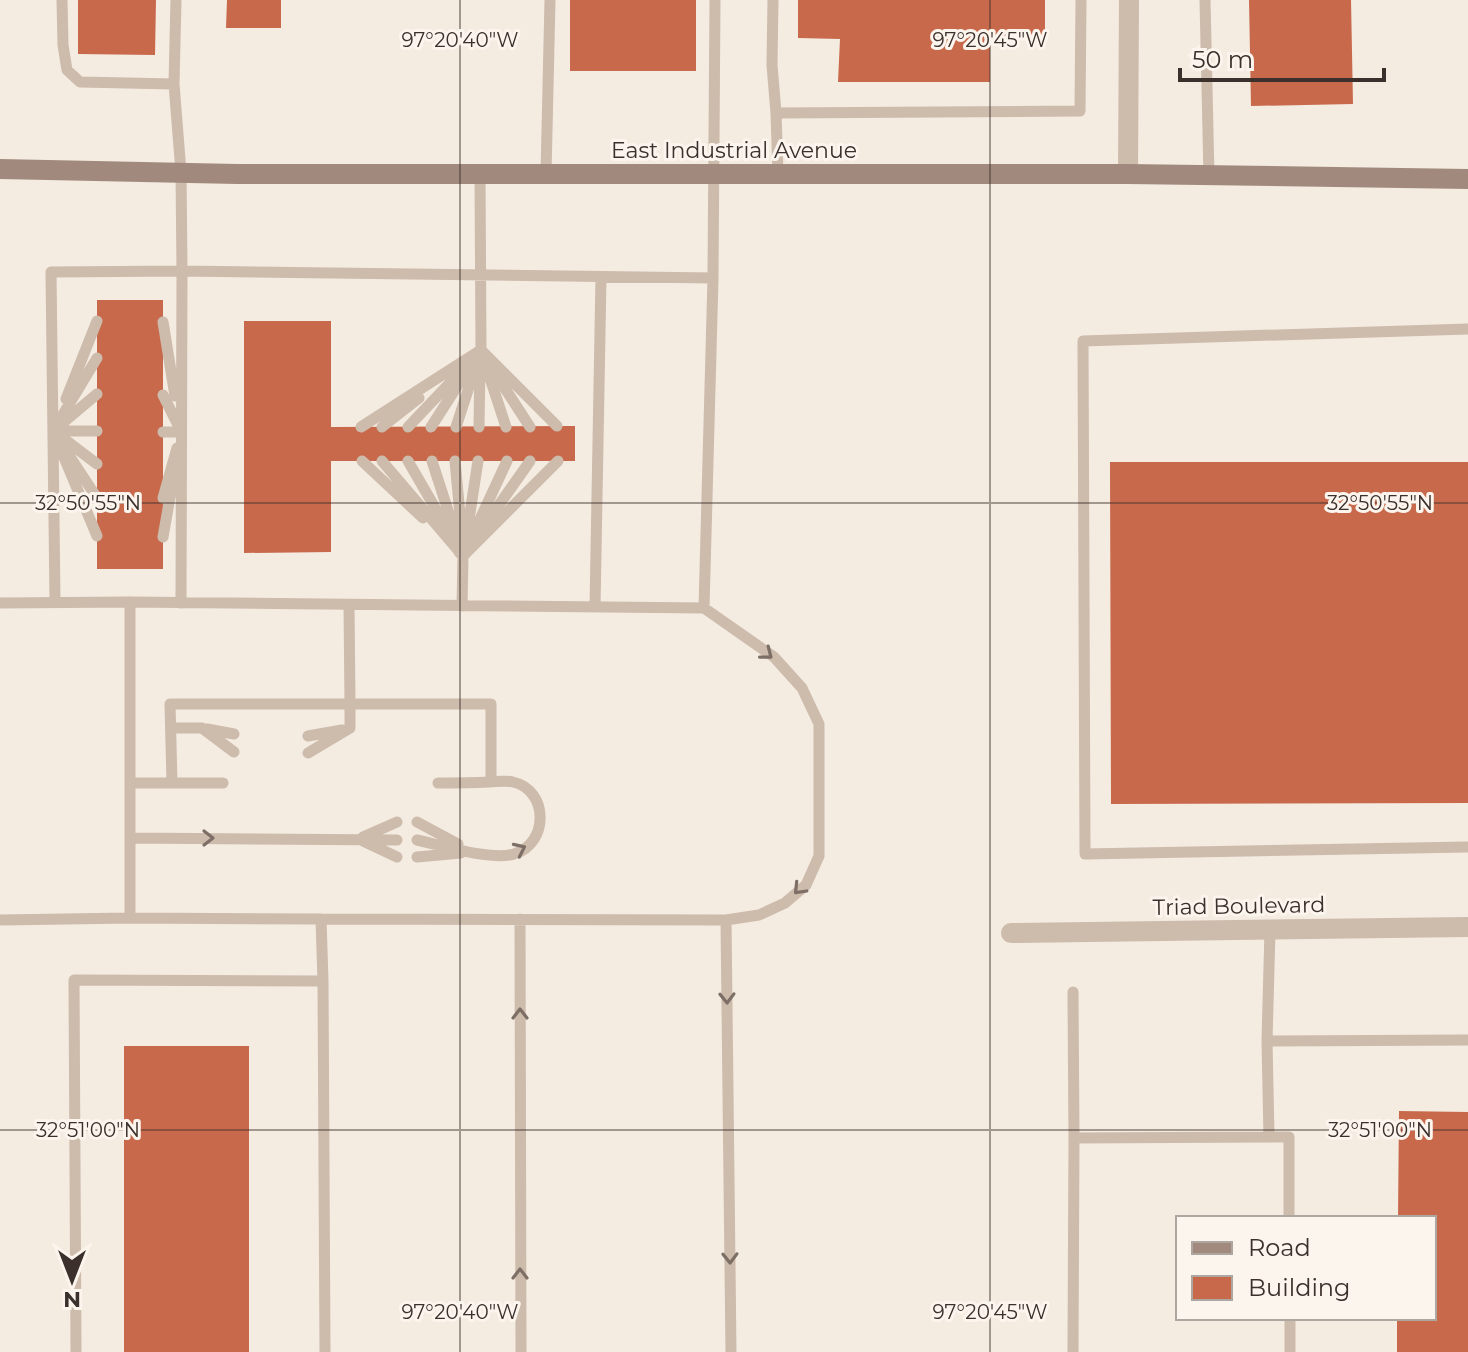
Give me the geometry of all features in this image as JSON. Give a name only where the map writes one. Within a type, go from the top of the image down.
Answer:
[{"type":"street","points":[[1128,174],[1129,0]]},
{"type":"street","name":"East Industrial Avenue","points":[[0,169],[237,174],[1128,174],[1468,179]]},
{"type":"street","name":"Triad Boulevard","points":[[1011,933],[1468,927]]},
{"type":"lane","points":[[62,0],[67,70],[80,82],[174,84]]},
{"type":"lane","points":[[176,0],[174,84],[181,172],[182,271],[181,603]]},
{"type":"lane","points":[[546,174],[550,0]]},
{"type":"lane","points":[[704,608],[713,278],[715,0]]},
{"type":"lane","points":[[773,0],[772,65],[778,174]]},
{"type":"lane","points":[[776,113],[1080,111],[1081,0]]},
{"type":"lane","points":[[1205,0],[1209,176]]},
{"type":"lane","points":[[479,427],[480,174]]},
{"type":"lane","points":[[55,602],[51,272],[713,278]]},
{"type":"lane","points":[[595,607],[601,277]]},
{"type":"lane","points":[[97,321],[53,431],[97,536]]},
{"type":"lane","points":[[163,322],[181,432],[163,537]]},
{"type":"lane","points":[[1468,329],[1083,341],[1083,357],[1085,854],[1468,847]]},
{"type":"lane","points":[[481,350],[557,426]]},
{"type":"lane","points":[[382,427],[481,350]]},
{"type":"lane","points":[[408,427],[481,350]]},
{"type":"lane","points":[[431,427],[481,350]]},
{"type":"lane","points":[[456,427],[481,350]]},
{"type":"lane","points":[[481,350],[506,427]]},
{"type":"lane","points":[[481,350],[530,427]]},
{"type":"lane","points":[[361,427],[481,350]]},
{"type":"lane","points":[[53,431],[97,358]]},
{"type":"lane","points":[[163,360],[181,432],[163,498]]},
{"type":"lane","points":[[53,431],[97,394]]},
{"type":"lane","points":[[163,395],[181,432]]},
{"type":"lane","points":[[53,431],[97,431]]},
{"type":"lane","points":[[53,431],[97,464]]},
{"type":"lane","points":[[53,431],[97,498]]},
{"type":"lane","points":[[163,432],[181,432]]},
{"type":"lane","points":[[163,462],[181,432]]},
{"type":"lane","points":[[362,461],[463,556]]},
{"type":"lane","points":[[382,461],[463,556]]},
{"type":"lane","points":[[408,461],[463,556]]},
{"type":"lane","points":[[432,461],[463,556]]},
{"type":"lane","points":[[455,461],[463,556],[462,606]]},
{"type":"lane","points":[[463,556],[478,461]]},
{"type":"lane","points":[[463,556],[507,461]]},
{"type":"lane","points":[[463,556],[530,461]]},
{"type":"lane","points":[[463,556],[558,461]]},
{"type":"lane","points":[[130,602],[130,918]]},
{"type":"lane","points":[[0,603],[704,608],[774,657],[802,688],[819,724],[819,856],[806,885],[785,903],[759,915],[726,920],[0,920]]},
{"type":"lane","points":[[349,605],[350,728]]},
{"type":"lane","points":[[172,783],[170,704],[491,704],[491,782]]},
{"type":"lane","points":[[171,728],[202,728],[234,734]]},
{"type":"lane","points":[[202,728],[234,752]]},
{"type":"lane","points":[[308,736],[350,728]]},
{"type":"lane","points":[[308,753],[350,728]]},
{"type":"lane","points":[[417,840],[494,856],[514,854],[532,844],[541,826],[539,803],[529,789],[512,782],[438,783]]},
{"type":"lane","points":[[130,783],[223,783]]},
{"type":"lane","points":[[359,839],[397,822]]},
{"type":"lane","points":[[417,822],[472,852]]},
{"type":"lane","points":[[130,838],[397,840]]},
{"type":"lane","points":[[359,839],[397,857]]},
{"type":"lane","points":[[417,857],[472,852]]},
{"type":"lane","points":[[321,919],[325,1352]]},
{"type":"lane","points":[[520,919],[521,1352]]},
{"type":"lane","points":[[726,920],[731,1352]]},
{"type":"lane","points":[[1269,1137],[1267,1041],[1270,930]]},
{"type":"lane","points":[[76,1352],[74,980],[323,981]]},
{"type":"lane","points":[[1073,992],[1073,1352]]},
{"type":"lane","points":[[1267,1041],[1468,1040]]},
{"type":"lane","points":[[1074,1138],[1289,1137],[1289,1216]]},
{"type":"lane","points":[[1290,1320],[1290,1352]]},
{"type":"building","points":[[78,0],[156,0],[155,55],[78,54]]},
{"type":"building","points":[[227,0],[281,0],[281,28],[226,28]]},
{"type":"building","points":[[570,0],[696,0],[696,71],[570,71]]},
{"type":"building","points":[[798,0],[1045,0],[1045,40],[990,39],[990,82],[838,82],[840,39],[798,38]]},
{"type":"building","points":[[1249,0],[1351,0],[1353,104],[1251,106]]},
{"type":"building","points":[[97,300],[163,300],[163,569],[97,569]]},
{"type":"building","points":[[244,321],[331,321],[331,427],[575,426],[575,461],[331,461],[331,552],[244,553]]},
{"type":"building","points":[[1110,462],[1468,462],[1468,803],[1111,804]]},
{"type":"building","points":[[124,1046],[249,1046],[249,1352],[124,1352]]},
{"type":"building","points":[[1399,1111],[1468,1112],[1468,1352],[1397,1352],[1397,1320],[1436,1320],[1436,1216],[1398,1216]]}]
